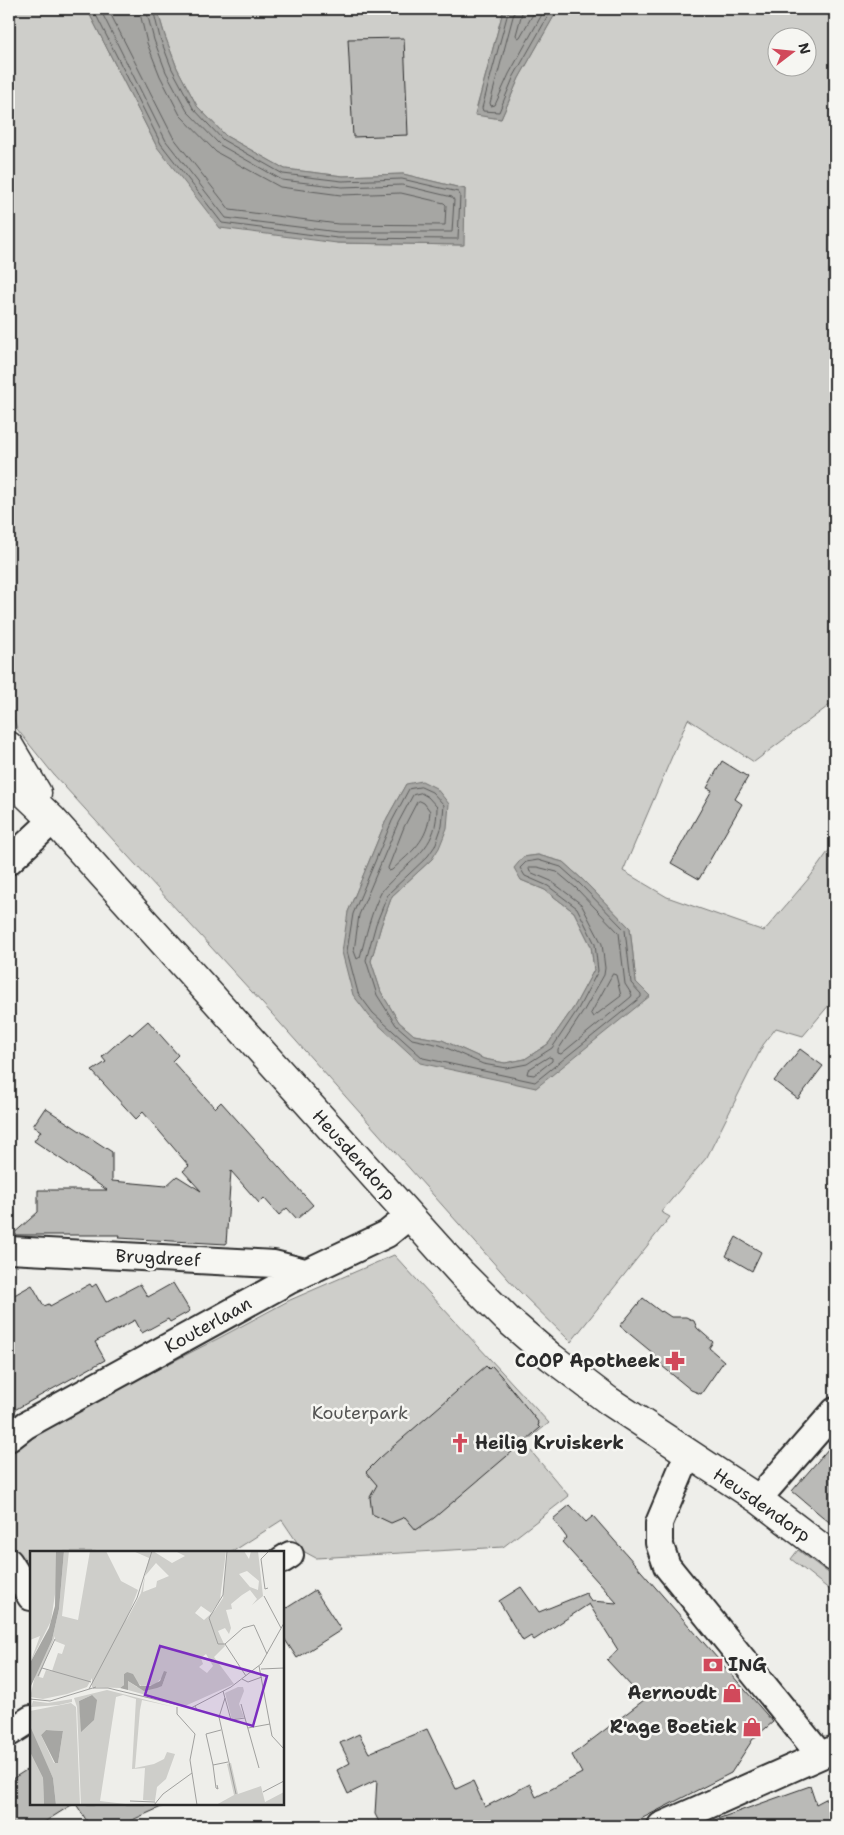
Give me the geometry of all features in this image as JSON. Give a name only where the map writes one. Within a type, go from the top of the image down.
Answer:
[{"type":"main road","points":[[9,746],[53,820]]},
{"type":"main road","points":[[9,778],[53,820]]},
{"type":"main road","name":"Heusdendorp","points":[[53,820],[409,1216],[462,1274],[507,1319],[551,1357],[609,1401],[758,1499],[835,1558]]},
{"type":"street","points":[[9,861],[53,820]]},
{"type":"street","name":"Kouterlaan","points":[[9,1438],[26,1425],[305,1272],[388,1234],[409,1216]]},
{"type":"street","name":"Brugdreef","points":[[9,1250],[274,1264],[305,1272]]},
{"type":"street","points":[[758,1499],[835,1411]]},
{"type":"street","points":[[661,1826],[828,1752],[667,1566],[659,1543],[659,1523],[688,1454]]},
{"type":"street","points":[[9,1562],[30,1595]]},
{"type":"street","points":[[9,1733],[30,1720]]},
{"type":"green space","points":[[9,9],[87,9],[157,147],[337,243],[463,245],[465,189],[403,174],[343,176],[285,169],[226,136],[197,106],[177,68],[157,9],[505,9],[475,114],[501,119],[519,78],[558,9],[835,9],[835,701],[754,762],[688,719],[623,871],[667,897],[764,931],[810,877],[835,842],[835,998],[803,1036],[776,1028],[763,1045],[707,1157],[661,1212],[670,1217],[571,1342],[516,1288],[272,1014],[54,775],[17,729],[9,702]],"holes":[[[406,784],[432,859],[392,896],[371,961],[381,992],[399,1022],[414,1035],[442,1040],[484,1059],[505,1063],[525,1059],[548,1044],[574,1007],[594,970],[591,946],[574,912],[545,890],[521,880],[523,857],[538,855],[563,862],[630,928],[636,982],[536,1088],[370,1017],[348,912],[387,818]]]},
{"type":"green space","name":"Kouterpark","points":[[394,1255],[549,1423],[524,1443],[569,1496],[503,1547],[316,1558],[303,1551],[282,1520],[234,1551],[30,1551],[30,1575],[9,1542],[9,1451],[23,1438],[290,1300]]},
{"type":"green space","points":[[798,1550],[835,1578],[835,1594],[791,1559]]},
{"type":"water","points":[[87,9],[157,9],[177,68],[197,106],[226,136],[285,169],[343,176],[403,174],[465,189],[464,245],[337,243],[220,228],[157,147]]},
{"type":"water","points":[[505,9],[558,9],[519,78],[501,119],[475,115],[502,15]]},
{"type":"water","points":[[422,781],[436,788],[449,804],[447,828],[439,848],[432,859],[392,896],[371,961],[381,992],[399,1022],[414,1035],[442,1040],[484,1059],[505,1063],[525,1059],[548,1044],[574,1007],[594,970],[591,946],[574,912],[545,890],[521,880],[514,868],[523,857],[538,855],[563,862],[630,928],[636,982],[650,996],[536,1088],[420,1063],[370,1017],[353,995],[342,952],[348,912],[387,818],[406,784]]},
{"type":"building","points":[[404,38],[408,135],[353,137],[348,39]]},
{"type":"building","points":[[722,761],[748,777],[735,799],[742,804],[699,879],[671,863],[712,790],[707,788]]},
{"type":"building","points":[[148,1021],[178,1055],[172,1061],[215,1108],[221,1102],[313,1205],[297,1219],[287,1208],[279,1215],[264,1198],[259,1203],[231,1171],[226,1244],[119,1238],[120,1235],[12,1235],[38,1212],[38,1190],[107,1190],[34,1141],[41,1131],[33,1126],[45,1108],[112,1152],[112,1181],[166,1186],[177,1176],[201,1191],[183,1171],[189,1166],[143,1112],[136,1119],[92,1071],[106,1062],[102,1057],[113,1047],[130,1033],[132,1035]]},
{"type":"building","points":[[800,1049],[823,1066],[798,1099],[774,1081]]},
{"type":"building","points":[[736,1237],[761,1252],[752,1271],[726,1256]]},
{"type":"building","points":[[173,1283],[190,1311],[170,1322],[168,1319],[142,1333],[135,1320],[95,1342],[105,1360],[9,1413],[9,1298],[32,1285],[44,1306],[49,1304],[50,1306],[90,1284],[92,1287],[96,1284],[106,1302],[140,1284],[148,1297]]},
{"type":"building","points":[[643,1298],[671,1317],[686,1317],[694,1321],[697,1328],[713,1342],[709,1348],[724,1361],[701,1394],[691,1390],[651,1357],[654,1354],[620,1326]]},
{"type":"building","name":"Heilig Kruiskerk","points":[[486,1366],[489,1369],[492,1366],[501,1376],[539,1423],[538,1426],[540,1428],[434,1518],[416,1530],[405,1517],[391,1523],[372,1514],[370,1497],[377,1485],[366,1472]]},
{"type":"building","points":[[835,1441],[835,1527],[792,1491]]},
{"type":"building","points":[[570,1505],[586,1522],[593,1516],[773,1722],[753,1739],[731,1773],[627,1826],[381,1826],[375,1814],[377,1780],[348,1794],[337,1770],[350,1763],[340,1743],[359,1734],[369,1753],[427,1729],[456,1789],[473,1781],[485,1807],[530,1784],[536,1797],[582,1773],[572,1755],[644,1700],[607,1660],[618,1650],[589,1604],[534,1640],[531,1636],[523,1641],[499,1601],[521,1587],[539,1612],[586,1593],[591,1601],[617,1603],[562,1542],[567,1538],[553,1519]]},
{"type":"building","points":[[315,1590],[341,1630],[297,1658],[284,1638],[284,1610]]},
{"type":"building","points":[[30,1768],[30,1805],[71,1805],[38,1826],[9,1826],[9,1781]]},
{"type":"building","points":[[810,1786],[816,1804],[835,1794],[835,1826],[704,1826],[704,1823]]},
{"type":"building","points":[[77,1805],[166,1805],[119,1826],[90,1826]]},
{"type":"place","name":"COOP Apotheek","points":[[675,1361]]},
{"type":"place","name":"Heilig Kruiskerk","points":[[460,1443]]},
{"type":"place","name":"ING","points":[[713,1665]]},
{"type":"place","name":"Aernoudt","points":[[732,1693]]},
{"type":"place","name":"R'age Boetiek","points":[[752,1727]]}]
